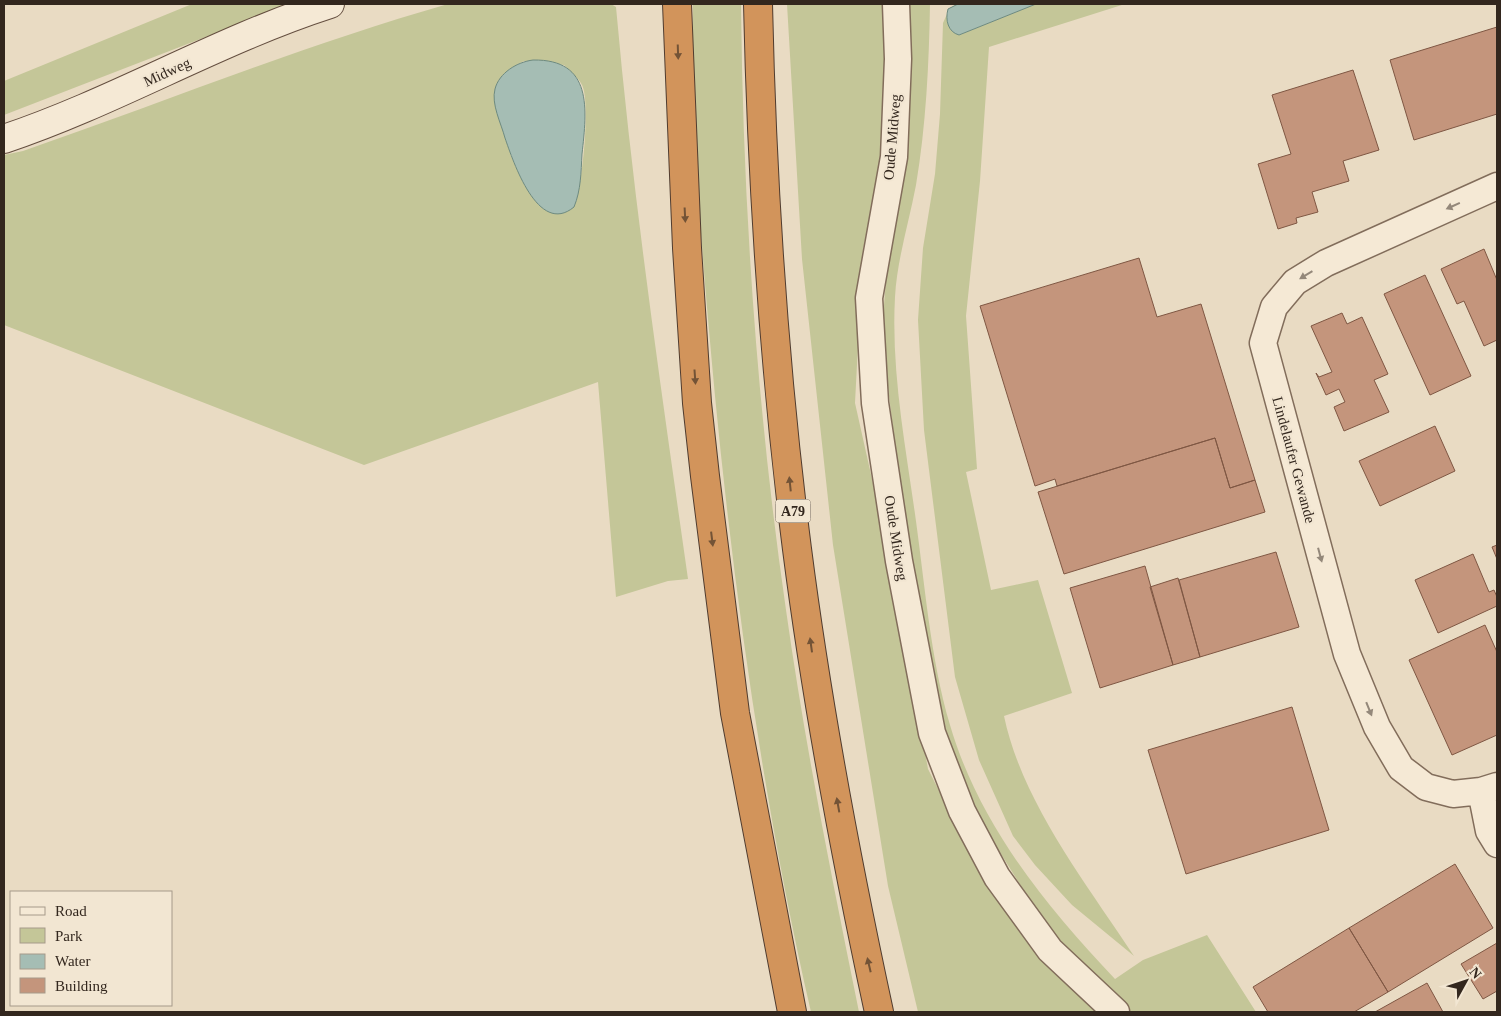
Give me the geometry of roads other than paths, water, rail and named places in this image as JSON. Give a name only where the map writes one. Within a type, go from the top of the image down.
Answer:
[{"type":"highway","points":[[676,4],[687,248],[697,403],[704,476],[735,713],[792,1012]]},
{"type":"highway","name":"A79","points":[[758,4],[765,214],[797,549],[812,657],[838,804],[880,1012]]},
{"type":"street","name":"Midweg","points":[[4,139],[76,113],[273,25],[330,4]]},
{"type":"street","name":"Oude Midweg","points":[[896,4],[898,59],[894,157],[868,298],[875,403],[900,561],[932,733],[962,811],[997,877],[1050,950],[1116,1012]]},
{"type":"street","name":"Lindelaufer Gewande","points":[[1497,186],[1326,263],[1295,282],[1274,307],[1263,343],[1347,654],[1377,727],[1401,768],[1426,787],[1453,794],[1489,789],[1489,830],[1497,844]]},
{"type":"water","points":[[958,4],[1036,4],[959,35],[952,31],[948,25],[947,17],[948,9]]},
{"type":"water","points":[[533,60],[553,62],[567,68],[576,77],[582,90],[585,104],[579,188],[574,207],[561,214],[549,212],[538,204],[529,192],[514,163],[495,107],[495,89],[500,78],[515,66]]}]
